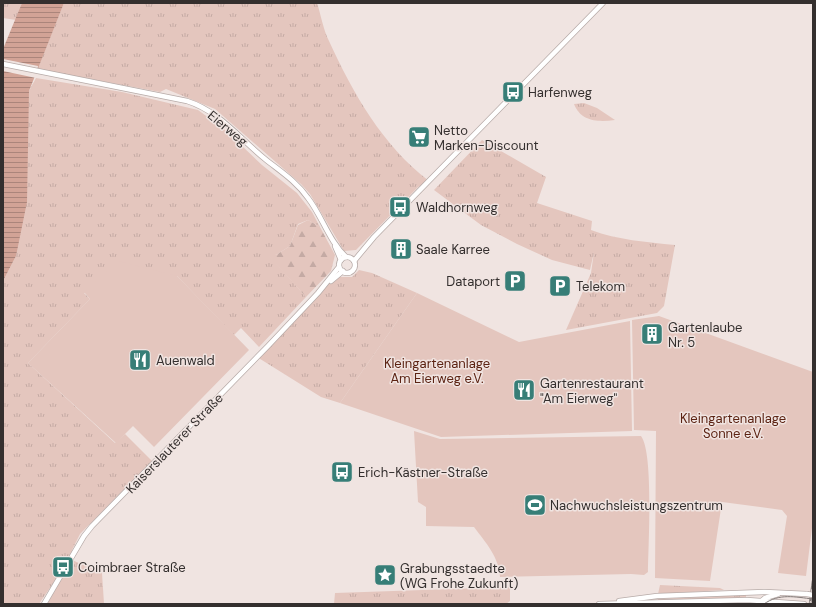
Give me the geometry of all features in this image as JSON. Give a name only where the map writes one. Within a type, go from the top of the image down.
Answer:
[{"type":"street","points":[[365,246],[341,260],[339,267],[343,271],[348,272],[353,270],[354,261],[365,246],[603,3]]},
{"type":"street","name":"Eierweg","points":[[3,64],[187,101],[204,108],[222,121],[298,186],[313,204],[341,260]]},
{"type":"street","name":"Eierweg","points":[[328,232],[348,257]]},
{"type":"street","points":[[348,257],[354,261]]},
{"type":"street","name":"Kaiserslauterer Straße","points":[[44,604],[84,536],[92,526],[161,457],[318,293],[339,267]]},
{"type":"street","name":"Kaiserslauterer Straße","points":[[318,293],[343,271]]},
{"type":"street","points":[[760,602],[786,592]]},
{"type":"street","points":[[610,604],[657,596],[786,592],[813,595]]},
{"type":"street","points":[[728,600],[738,604]]},
{"type":"street","points":[[599,604],[728,600],[804,604]]},
{"type":"street","points":[[778,604],[787,602]]},
{"type":"green space","points":[[3,3],[22,3],[16,20],[3,18]]},
{"type":"green space","points":[[64,3],[317,3],[327,36],[338,60],[370,117],[397,151],[412,167],[429,181],[418,187],[356,250],[344,251],[310,194],[301,184],[215,109],[166,89],[160,92],[37,69]]},
{"type":"green space","points":[[36,78],[122,92],[198,110],[224,129],[262,165],[297,193],[312,212],[320,227],[308,220],[298,224],[290,246],[276,255],[266,252],[306,297],[259,347],[241,328],[234,335],[177,276],[84,293],[90,299],[28,363],[115,443],[125,434],[152,461],[80,534],[72,550],[73,554],[39,604],[3,604],[3,281],[16,256],[29,91]]},
{"type":"green space","points":[[584,103],[597,108],[615,120],[596,121],[586,118],[577,110],[574,104]]},
{"type":"green space","points":[[482,140],[546,177],[537,203],[592,221],[591,230],[632,240],[675,245],[664,306],[657,313],[566,330],[591,273],[594,252],[590,270],[552,260],[481,225],[434,190]]},
{"type":"green space","points":[[308,220],[320,227],[335,255],[331,271],[306,297],[265,252],[271,250],[276,255],[290,246],[298,225]]},
{"type":"green space","points":[[118,261],[177,276],[249,350],[154,447],[133,426],[116,443],[28,363],[90,299],[84,292]]},
{"type":"green space","points":[[359,270],[372,273],[417,293],[340,403],[321,397],[257,357],[318,293],[339,275],[341,277],[352,277]]},
{"type":"green space","name":"Kleingartenanlage Am Eierweg e.V.","points":[[417,293],[519,342],[630,321],[632,431],[441,437],[340,403]]},
{"type":"green space","name":"Kleingartenanlage Sonne e.V.","points":[[659,316],[813,372],[813,520],[806,576],[778,573],[787,516],[782,510],[722,502],[710,581],[655,578],[656,431],[634,430],[632,320]]},
{"type":"green space","name":"Nachwuchsleistungszentrum","points":[[414,431],[440,439],[641,436],[648,461],[649,480],[648,572],[644,575],[500,577],[494,557],[474,527],[426,526],[426,507],[418,502]]},
{"type":"green space","points":[[72,560],[102,573],[104,604],[47,604]]},
{"type":"green space","points":[[660,585],[720,588],[724,590],[658,594]]},
{"type":"green space","points":[[510,587],[510,601],[506,604],[334,604],[335,593]]},
{"type":"green space","points":[[746,595],[746,599],[658,601],[658,599]]},
{"type":"shaded area","points":[[22,3],[64,3],[29,91],[27,202],[16,256],[3,281],[3,49]]},
{"type":"pier","points":[[3,59],[38,66],[36,78],[3,71]]},
{"type":"tram line","points":[[764,604],[775,598],[781,597],[813,599]]},
{"type":"railway","points":[[810,604],[813,581]]},
{"type":"place","name":"Harfenweg","points":[[513,92]]},
{"type":"place","name":"Netto Marken-Discount","points":[[419,137]]},
{"type":"place","name":"Waldhornweg","points":[[400,207]]},
{"type":"place","name":"Saale Karree","points":[[401,249]]},
{"type":"place","name":"Dataport","points":[[515,281]]},
{"type":"place","name":"Telekom","points":[[560,286]]},
{"type":"place","name":"Gartenlaube Nr. 5","points":[[652,334]]},
{"type":"place","name":"Auenwald","points":[[140,360]]},
{"type":"place","name":"Gartenrestaurant \"Am Eierweg\"","points":[[524,390]]},
{"type":"place","name":"Erich-Kästner-Straße","points":[[342,472]]},
{"type":"place","name":"Nachwuchsleistungszentrum","points":[[535,505]]},
{"type":"place","name":"Coimbraer Straße","points":[[63,567]]},
{"type":"place","name":"Grabungsstaedte (WG Frohe Zukunft)","points":[[385,575]]}]
